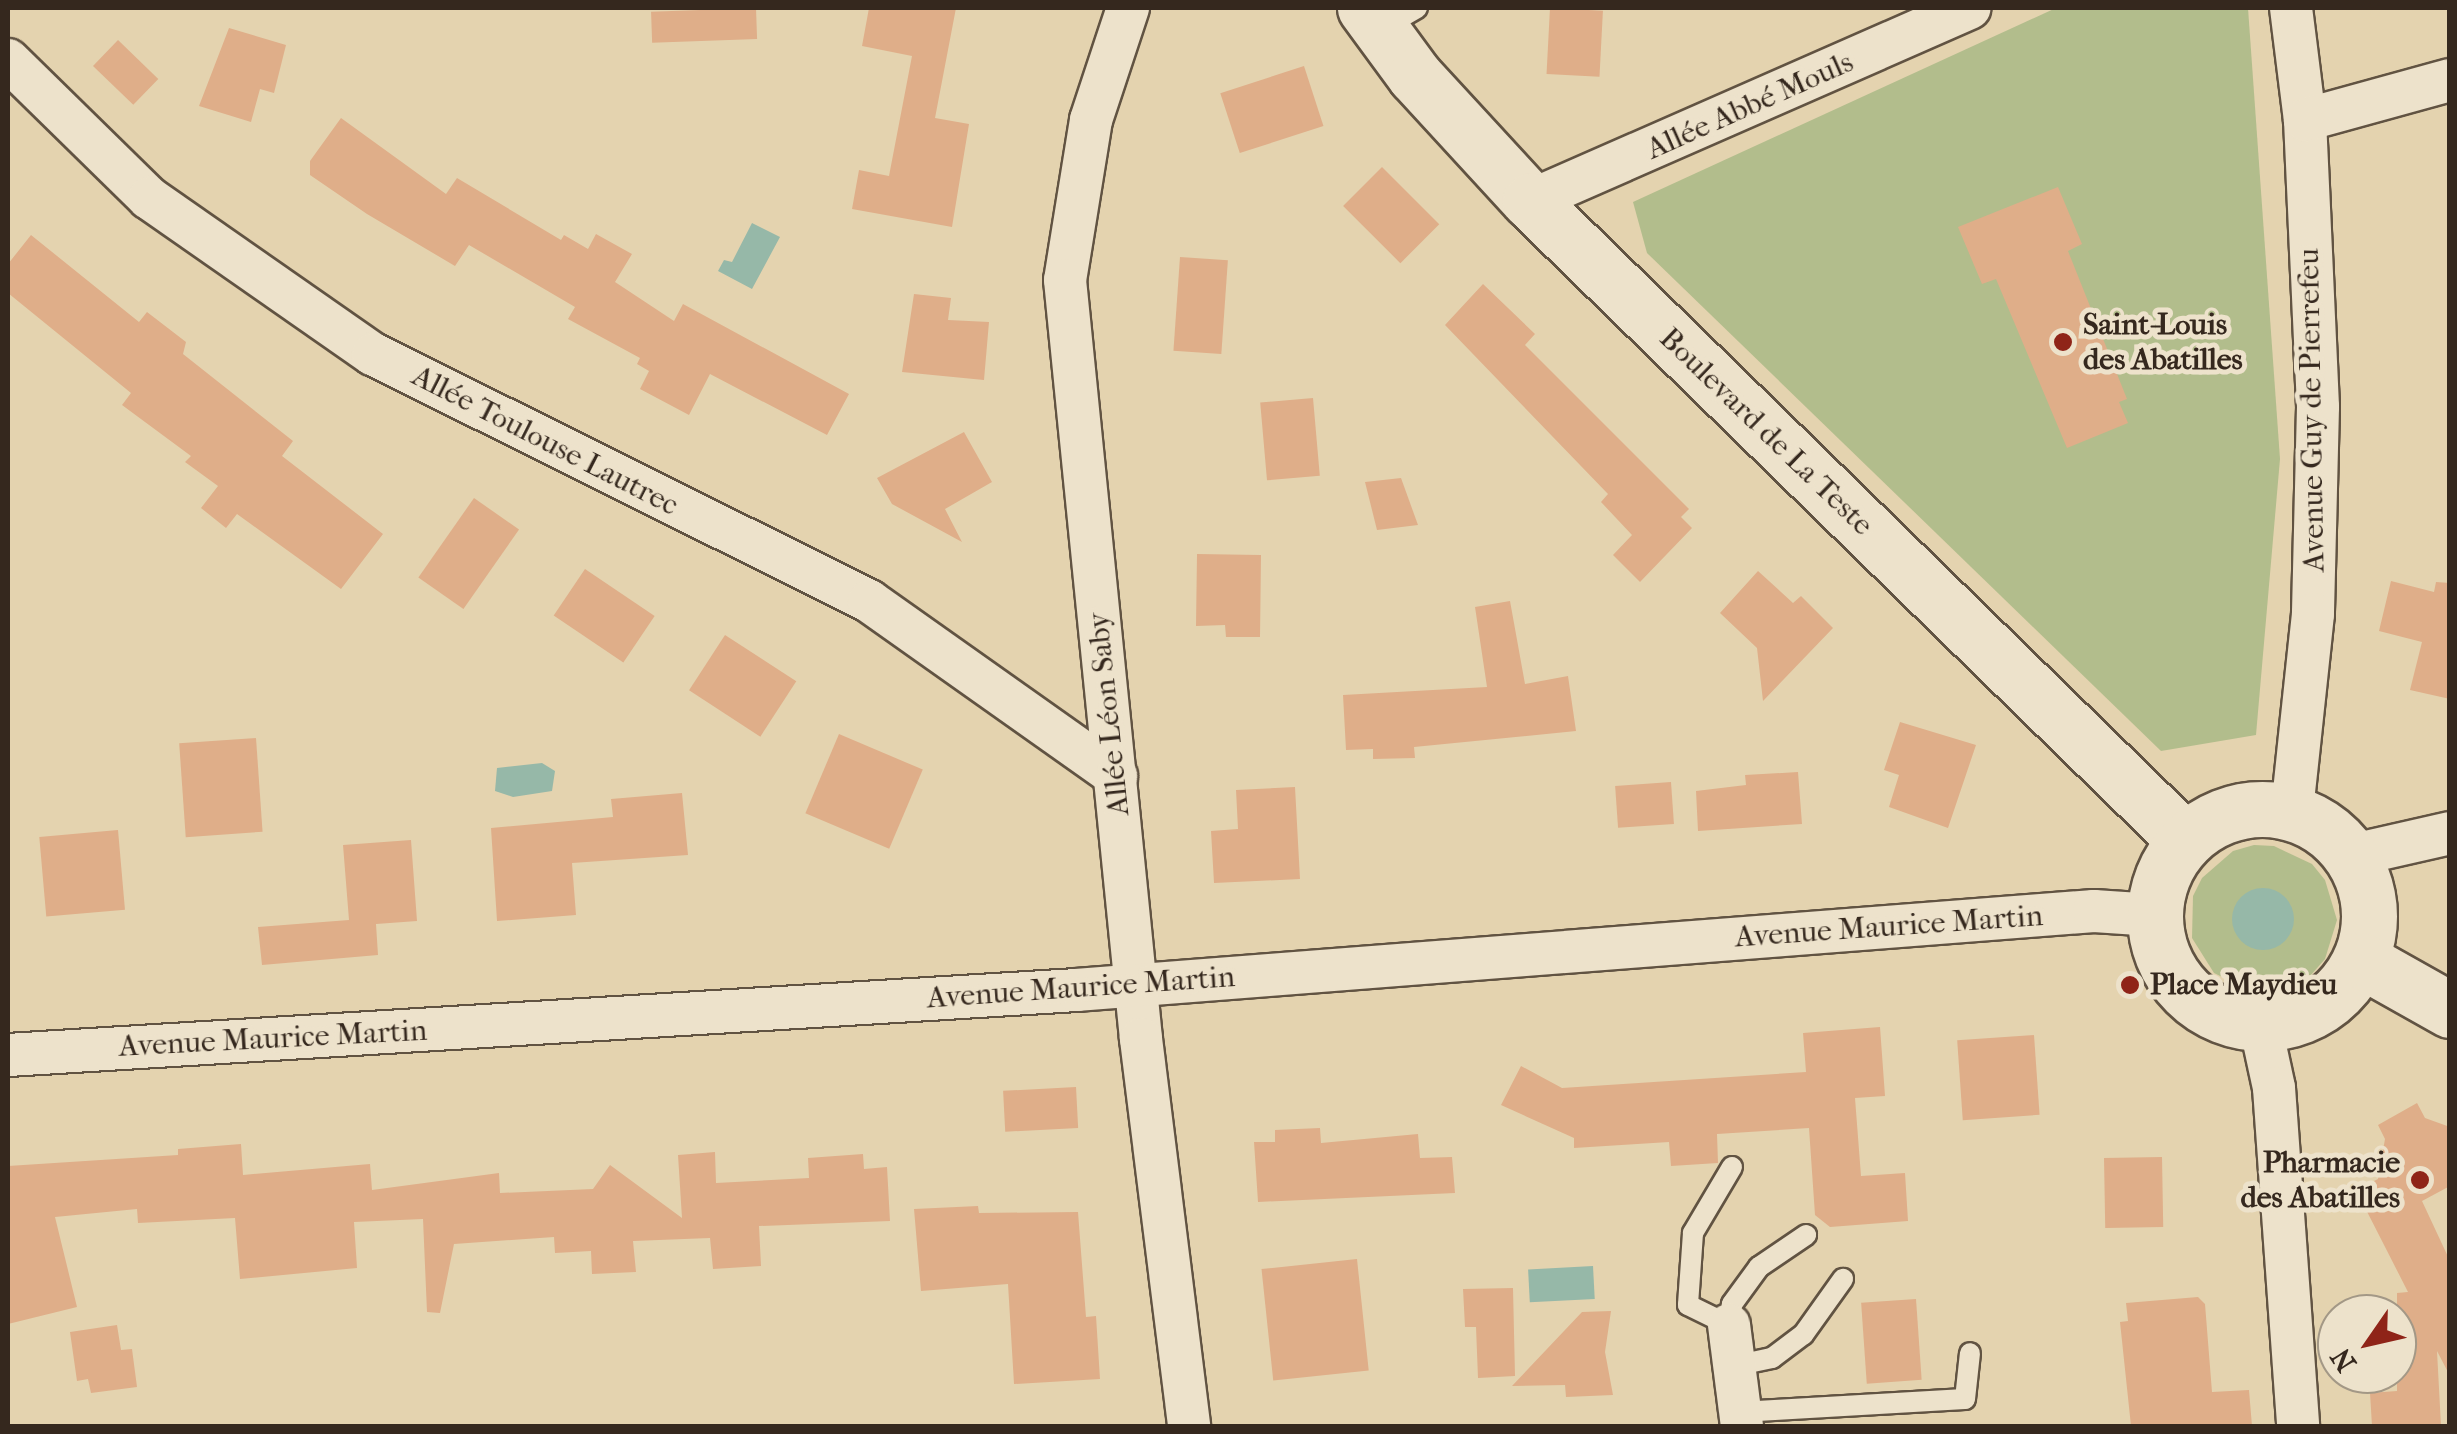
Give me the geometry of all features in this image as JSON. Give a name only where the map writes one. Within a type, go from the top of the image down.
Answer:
[{"type":"main road","name":"Boulevard de La Teste","points":[[1388,15],[1530,201],[2185,840]]},
{"type":"main road","points":[[2292,812],[2321,825],[2353,855],[2366,884],[2369,930],[2361,960],[2325,1005],[2289,1022],[2260,1023],[2220,1016],[2186,994],[2164,964],[2154,915],[2159,883],[2185,840],[2227,814],[2292,812]]},
{"type":"main road","points":[[2361,960],[2450,1010]]},
{"type":"street","name":"Allée Léon Saby","points":[[1128,8],[1091,120],[1065,280],[1136,986],[1189,1426]]},
{"type":"street","name":"Allée Abbé Mouls","points":[[1530,201],[1969,8]]},
{"type":"street","name":"Avenue Guy de Pierrefeu","points":[[2291,8],[2304,120],[2318,407],[2313,614],[2292,812]]},
{"type":"street","name":"Allée Toulouse Lautrec","points":[[8,60],[148,198],[373,354],[869,601],[1116,776]]},
{"type":"street","points":[[2304,120],[2450,80]]},
{"type":"street","points":[[2353,855],[2450,833]]},
{"type":"street","name":"Avenue Maurice Martin","points":[[8,1055],[1136,986],[2081,912],[2154,915]]},
{"type":"street","points":[[2260,1023],[2274,1088],[2298,1426]]},
{"type":"street","points":[[1732,1346],[1741,1420]]},
{"type":"lane","points":[[1732,1167],[1693,1232],[1688,1305],[1732,1346],[1772,1358],[1803,1335],[1843,1279]]},
{"type":"lane","points":[[1732,1346],[1732,1304],[1759,1267],[1806,1235]]},
{"type":"lane","points":[[1741,1420],[1965,1399],[1970,1353]]},
{"type":"green space","points":[[2056,8],[2248,8],[2280,459],[2256,735],[2161,751],[1647,253],[1633,202]]},
{"type":"green space","points":[[2254,845],[2274,846],[2312,864],[2325,880],[2337,920],[2325,959],[2311,975],[2273,991],[2251,991],[2214,973],[2192,938],[2193,896],[2202,878],[2233,851]]},
{"type":"shaded area","points":[[752,223],[780,237],[752,289],[718,271],[724,260],[732,262]]},
{"type":"shaded area","points":[[542,763],[555,771],[552,791],[513,797],[495,791],[497,768]]},
{"type":"shaded area","points":[[2263,888],[2285,897],[2294,919],[2285,941],[2263,950],[2241,941],[2232,919],[2241,897]]},
{"type":"shaded area","points":[[1593,1266],[1595,1299],[1530,1302],[1528,1269]]},
{"type":"building","points":[[756,8],[757,39],[652,43],[651,12]]},
{"type":"building","points":[[869,8],[956,8],[935,118],[969,124],[952,227],[852,209],[859,170],[889,176],[912,56],[862,46]]},
{"type":"building","points":[[1550,8],[1603,11],[1599,77],[1547,74]]},
{"type":"building","points":[[229,28],[286,45],[274,93],[260,89],[251,122],[199,106]]},
{"type":"building","points":[[118,40],[158,79],[133,105],[93,66]]},
{"type":"building","points":[[1304,66],[1323,126],[1240,153],[1220,93]]},
{"type":"building","points":[[341,118],[446,194],[457,178],[561,240],[564,235],[588,249],[596,234],[632,254],[615,282],[674,321],[683,304],[849,394],[827,435],[710,374],[689,415],[640,389],[649,371],[637,364],[640,358],[568,319],[575,307],[469,245],[455,266],[367,214],[310,175],[310,161]]},
{"type":"building","points":[[1382,167],[1439,224],[1400,263],[1343,206]]},
{"type":"building","name":"Saint-Louis des Abatilles","points":[[2058,187],[2082,244],[2068,251],[2127,399],[2119,402],[2128,423],[2067,448],[1996,279],[1982,284],[1958,227]]},
{"type":"building","points":[[31,235],[139,322],[147,312],[186,342],[183,354],[293,441],[282,456],[383,534],[341,589],[237,514],[226,528],[201,508],[218,486],[185,462],[191,456],[122,405],[131,393],[8,293],[8,264]]},
{"type":"building","points":[[1180,257],[1228,260],[1221,354],[1173,351]]},
{"type":"building","points":[[1483,284],[1535,334],[1525,345],[1689,509],[1681,517],[1692,528],[1640,582],[1613,555],[1632,535],[1601,502],[1608,494],[1445,325]]},
{"type":"building","points":[[914,294],[951,298],[948,320],[989,322],[984,380],[902,372]]},
{"type":"building","points":[[1313,398],[1320,476],[1267,480],[1260,403]]},
{"type":"building","points":[[964,432],[992,482],[945,509],[962,542],[892,504],[877,478]]},
{"type":"building","points":[[1401,478],[1418,525],[1377,530],[1365,482]]},
{"type":"building","points":[[474,498],[519,530],[463,609],[418,577]]},
{"type":"building","points":[[1197,554],[1261,555],[1260,637],[1226,637],[1225,625],[1196,626]]},
{"type":"building","points":[[585,569],[655,616],[623,662],[554,615]]},
{"type":"building","points":[[1758,571],[1793,603],[1801,596],[1833,628],[1763,701],[1757,648],[1720,613]]},
{"type":"building","points":[[2391,581],[2434,592],[2436,582],[2450,583],[2450,699],[2410,690],[2422,642],[2379,631]]},
{"type":"building","points":[[1510,601],[1525,684],[1568,676],[1576,731],[1414,747],[1415,758],[1373,759],[1373,749],[1346,750],[1343,695],[1487,687],[1475,607]]},
{"type":"building","points":[[725,635],[796,681],[760,737],[689,690]]},
{"type":"building","points":[[1900,722],[1976,745],[1948,828],[1889,807],[1899,775],[1884,770]]},
{"type":"building","points":[[839,734],[923,770],[889,849],[805,813]]},
{"type":"building","points":[[256,738],[263,832],[186,837],[179,743]]},
{"type":"building","points":[[1798,772],[1802,824],[1698,831],[1696,791],[1746,785],[1745,775]]},
{"type":"building","points":[[1671,782],[1674,824],[1618,828],[1615,786]]},
{"type":"building","points":[[1295,787],[1300,879],[1214,883],[1211,831],[1238,829],[1236,790]]},
{"type":"building","points":[[682,793],[688,855],[572,863],[576,915],[497,921],[491,828],[613,817],[611,799]]},
{"type":"building","points":[[118,830],[125,910],[46,917],[39,837]]},
{"type":"building","points":[[411,840],[417,921],[376,924],[378,955],[262,965],[258,927],[349,920],[343,845]]},
{"type":"building","points":[[1880,1027],[1885,1096],[1855,1098],[1861,1176],[1905,1173],[1908,1221],[1830,1227],[1815,1215],[1809,1128],[1717,1134],[1718,1163],[1671,1166],[1669,1142],[1574,1148],[1574,1138],[1501,1105],[1521,1066],[1562,1088],[1806,1072],[1803,1033]]},
{"type":"building","points":[[2034,1035],[2040,1115],[1963,1120],[1957,1040]]},
{"type":"building","points":[[1076,1087],[1078,1128],[1005,1132],[1003,1091]]},
{"type":"building","points":[[2417,1103],[2425,1118],[2450,1127],[2450,1186],[2422,1201],[2450,1261],[2450,1376],[2437,1351],[2441,1426],[2372,1426],[2370,1394],[2417,1394],[2417,1294],[2397,1294],[2408,1292],[2356,1190],[2378,1179],[2385,1139],[2378,1125]]},
{"type":"building","points":[[1320,1128],[1321,1143],[1418,1134],[1420,1158],[1452,1157],[1455,1193],[1258,1202],[1254,1142],[1275,1142],[1275,1130]]},
{"type":"building","points":[[241,1144],[243,1175],[370,1164],[372,1190],[499,1173],[500,1193],[593,1189],[610,1165],[682,1218],[678,1155],[715,1152],[716,1183],[809,1178],[808,1158],[863,1154],[864,1169],[887,1167],[890,1221],[759,1226],[761,1266],[713,1269],[710,1238],[633,1241],[636,1272],[592,1274],[591,1251],[555,1253],[554,1237],[454,1244],[440,1313],[427,1312],[423,1219],[354,1222],[357,1268],[240,1279],[235,1218],[138,1223],[137,1209],[55,1217],[77,1307],[8,1324],[8,1166],[178,1155],[178,1149]]},
{"type":"building","points":[[2162,1157],[2163,1227],[2105,1228],[2104,1158]]},
{"type":"building","points":[[978,1206],[979,1213],[1078,1212],[1086,1317],[1096,1316],[1100,1379],[1014,1384],[1008,1284],[921,1291],[914,1209]]},
{"type":"building","points":[[1357,1259],[1369,1370],[1273,1380],[1262,1269]]},
{"type":"building","points":[[1513,1288],[1515,1376],[1478,1378],[1476,1327],[1465,1327],[1463,1289]]},
{"type":"building","points":[[2198,1297],[2205,1304],[2212,1392],[2249,1390],[2252,1426],[2131,1426],[2120,1322],[2128,1321],[2126,1303]]},
{"type":"building","points":[[1916,1299],[1922,1380],[1867,1384],[1861,1303]]},
{"type":"building","points":[[1611,1311],[1605,1352],[1613,1395],[1566,1397],[1565,1385],[1512,1386],[1582,1312]]},
{"type":"building","points":[[117,1325],[121,1350],[132,1349],[137,1387],[91,1393],[88,1379],[77,1381],[70,1332]]},
{"type":"place","name":"Saint-Louis des Abatilles","points":[[2063,342]]},
{"type":"place","name":"Place Maydieu","points":[[2130,985]]},
{"type":"place","name":"Pharmacie des Abatilles","points":[[2420,1180]]}]
